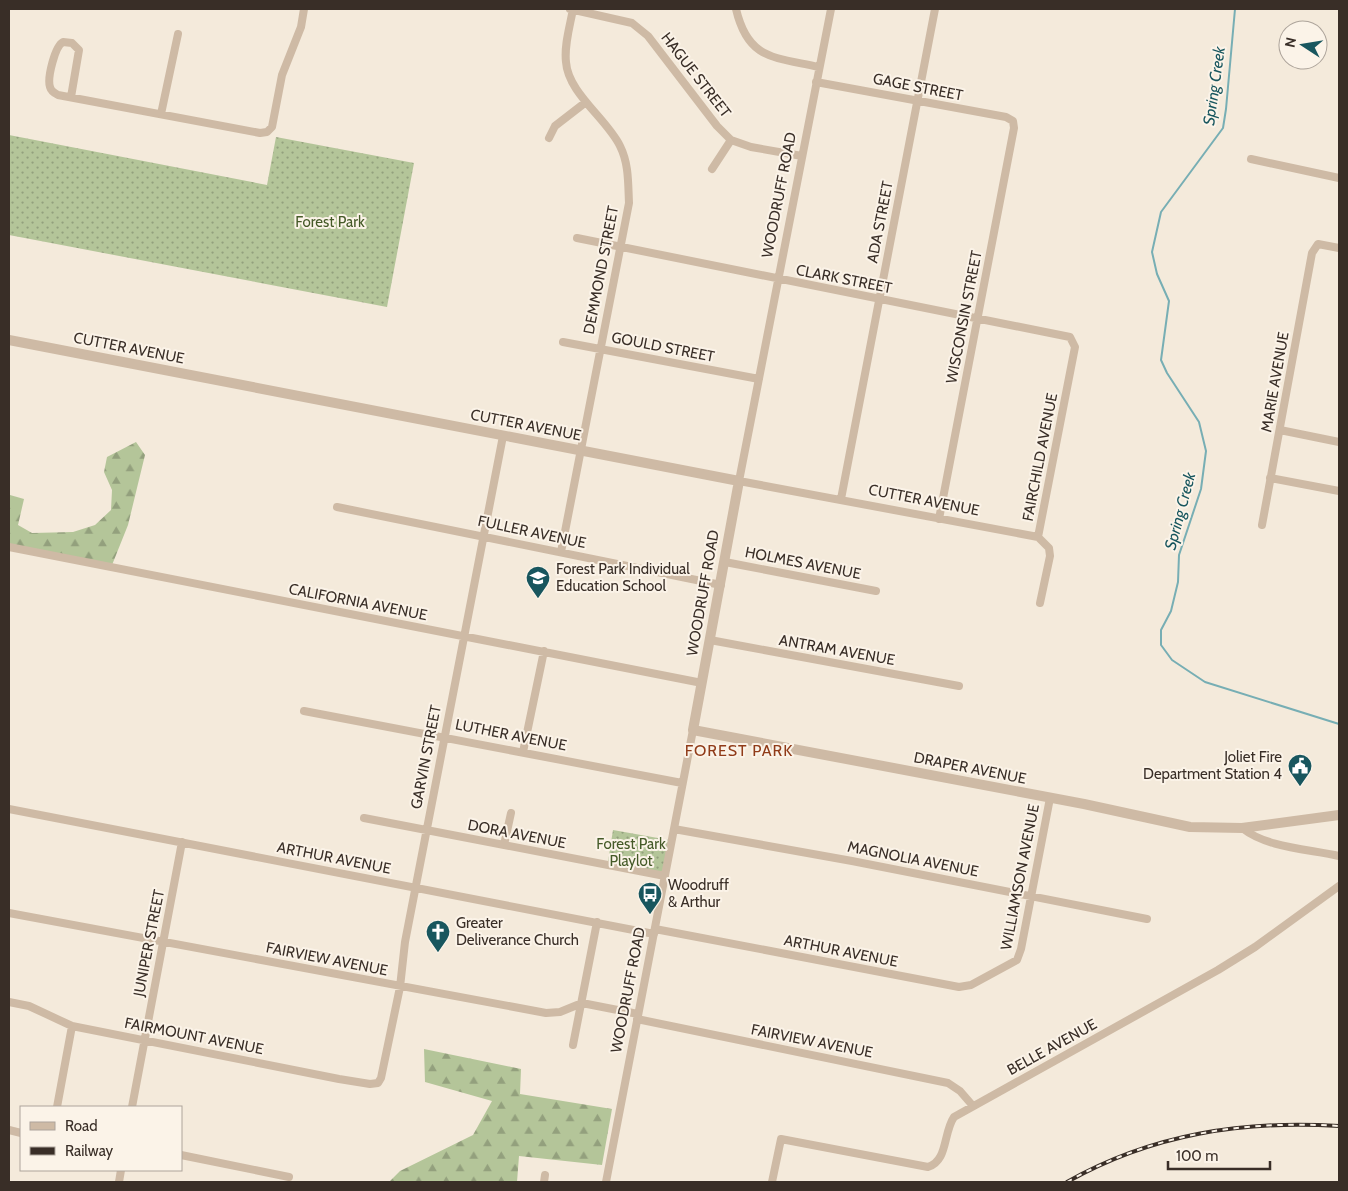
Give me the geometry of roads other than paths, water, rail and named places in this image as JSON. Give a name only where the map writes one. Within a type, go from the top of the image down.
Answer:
[{"type":"street","points":[[72,98],[79,50],[72,43],[63,42],[55,51],[49,84],[53,92],[72,98],[260,133],[267,132],[272,127],[282,74],[304,9]]},
{"type":"street","name":"DEMMOND STREET","points":[[561,552],[629,203],[628,171],[620,146],[572,81],[566,64],[566,47],[572,9]]},
{"type":"street","name":"HAGUE STREET","points":[[572,9],[632,23],[648,36],[717,126],[732,140],[751,148],[802,156]]},
{"type":"street","points":[[736,9],[740,27],[749,43],[762,52],[776,58],[820,66]]},
{"type":"street","name":"WOODRUFF ROAD","points":[[606,1182],[831,9]]},
{"type":"street","name":"ADA STREET","points":[[841,499],[935,9]]},
{"type":"street","points":[[162,114],[178,34]]},
{"type":"street","name":"GAGE STREET","points":[[816,82],[917,100],[1013,121]]},
{"type":"street","points":[[549,138],[555,126],[586,102]]},
{"type":"street","name":"WISCONSIN STREET","points":[[939,519],[1014,128],[1013,121]]},
{"type":"street","points":[[712,169],[732,140]]},
{"type":"street","points":[[1251,159],[1339,178]]},
{"type":"street","name":"CLARK STREET","points":[[578,238],[778,280],[1070,337],[1074,342]]},
{"type":"street","name":"MARIE AVENUE","points":[[1262,525],[1312,253],[1318,244],[1339,248]]},
{"type":"street","name":"CUTTER AVENUE","points":[[9,340],[1038,537]]},
{"type":"street","name":"GOULD STREET","points":[[563,342],[759,379]]},
{"type":"street","name":"FAIRCHILD AVENUE","points":[[1040,603],[1050,556],[1048,548],[1038,537],[1075,347],[1074,342]]},
{"type":"street","points":[[1280,430],[1339,442]]},
{"type":"street","name":"GARVIN STREET","points":[[378,1083],[381,1078],[400,987],[405,942],[415,888],[503,436]]},
{"type":"street","points":[[1270,478],[1339,492]]},
{"type":"street","name":"FULLER AVENUE","points":[[337,507],[720,585]]},
{"type":"street","name":"CALIFORNIA AVENUE","points":[[9,547],[702,683]]},
{"type":"street","name":"HOLMES AVENUE","points":[[725,562],[876,591]]},
{"type":"street","name":"ANTRAM AVENUE","points":[[710,640],[959,686]]},
{"type":"street","points":[[523,752],[544,651]]},
{"type":"street","name":"LUTHER AVENUE","points":[[304,711],[444,736],[682,783]]},
{"type":"street","name":"DRAPER AVENUE","points":[[693,730],[1050,798],[1190,827],[1242,828],[1339,815]]},
{"type":"street","name":"WILLIAMSON AVENUE","points":[[1017,960],[1032,897],[1050,798]]},
{"type":"street","name":"ARTHUR AVENUE","points":[[9,809],[415,888],[958,987],[971,985],[1017,960]]},
{"type":"street","points":[[504,845],[511,813]]},
{"type":"street","name":"DORA AVENUE","points":[[364,818],[665,876]]},
{"type":"street","name":"DRAPER AVENUE","points":[[1242,828],[1252,836],[1339,856]]},
{"type":"street","name":"MAGNOLIA AVENUE","points":[[674,829],[852,861],[1147,919]]},
{"type":"street","name":"JUNIPER STREET","points":[[132,1106],[182,842]]},
{"type":"street","name":"BELLE AVENUE","points":[[772,1182],[781,1139],[928,1167],[936,1164],[941,1158],[948,1126],[954,1117],[1218,970],[1256,947],[1339,886]]},
{"type":"street","name":"FAIRVIEW AVENUE","points":[[9,913],[164,940],[400,987],[546,1013],[560,1012],[582,1003],[638,1017],[948,1082],[960,1091],[973,1106]]},
{"type":"street","points":[[573,1045],[598,922]]},
{"type":"street","name":"FAIRMOUNT AVENUE","points":[[9,1002],[29,1006],[72,1026],[347,1080],[370,1084],[378,1083]]},
{"type":"street","points":[[57,1106],[72,1026]]},
{"type":"street","points":[[182,1154],[289,1176]]},
{"type":"waterway","name":"Spring Creek","points":[[1235,9],[1223,128],[1161,212],[1152,252],[1157,274],[1169,301],[1161,360],[1167,373],[1199,422],[1206,451],[1201,489],[1179,555],[1178,582],[1171,611],[1161,630],[1161,645],[1172,660],[1205,682],[1339,724]]},
{"type":"railway","points":[[1067,1182],[1132,1152],[1199,1134],[1233,1128],[1268,1125],[1339,1126]]},
{"type":"place","name":"Forest Park Individual Education School","points":[[538,599]]},
{"type":"place","name":"Joliet Fire Department Station 4","points":[[1300,787]]},
{"type":"place","name":"Woodruff & Arthur","points":[[650,915]]},
{"type":"place","name":"Greater Deliverance Church","points":[[438,953]]},
{"type":"district","name":"FOREST PARK","points":[[739,750]]},
{"type":"park label","name":"Forest Park","points":[[330,222]]},
{"type":"park label","name":"Forest Park Playlot","points":[[631,852]]}]
